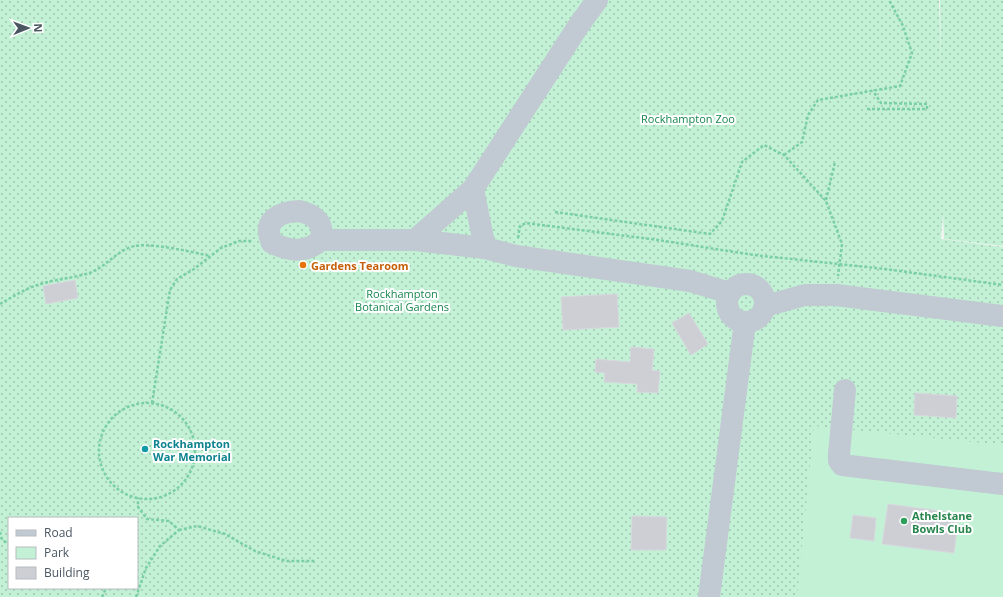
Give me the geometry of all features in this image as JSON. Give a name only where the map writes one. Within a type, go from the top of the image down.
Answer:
[{"type":"street","points":[[414,240],[473,189],[575,31],[597,0]]},
{"type":"street","points":[[473,189],[485,248]]},
{"type":"street","points":[[290,212],[299,212],[314,217],[320,223],[323,232],[321,240],[316,245],[307,249],[286,249],[272,243],[268,234],[269,225],[278,216],[290,212]]},
{"type":"street","points":[[321,240],[414,240],[485,248],[516,256],[690,281],[730,293]]},
{"type":"street","points":[[746,284],[758,288],[765,300],[763,311],[756,320],[745,322],[739,321],[733,317],[727,306],[730,293],[740,285],[746,284]]},
{"type":"street","points":[[765,306],[805,295],[836,295],[1003,316]]},
{"type":"street","points":[[709,597],[745,322]]},
{"type":"street","points":[[845,390],[839,454],[839,461],[842,465],[1003,484]]},
{"type":"path","points":[[784,155],[802,142],[808,115],[818,100],[900,86],[912,53],[903,26],[888,0]]},
{"type":"path","points":[[867,109],[927,109],[927,104],[881,103],[873,91]]},
{"type":"path","points":[[555,212],[710,234],[722,221],[742,162],[764,145],[784,155],[826,201],[842,244],[836,295]]},
{"type":"path","points":[[826,201],[835,162]]},
{"type":"path","points":[[517,244],[520,226],[526,223],[658,240],[754,255],[839,264],[1003,285]]},
{"type":"path","points":[[152,402],[170,290],[177,279],[194,269],[221,248],[239,240],[272,243]]},
{"type":"path","points":[[0,304],[23,291],[43,283],[88,274],[131,247],[143,245],[176,249],[210,256]]},
{"type":"path","points":[[152,402],[164,405],[177,413],[188,424],[194,439],[195,454],[192,469],[188,476],[172,493],[157,498],[138,498],[126,495],[112,485],[103,472],[98,456],[100,439],[106,424],[118,412],[132,404],[152,402]]},
{"type":"path","points":[[138,498],[138,507],[147,519],[169,521],[179,530]]},
{"type":"path","points":[[136,597],[146,568],[160,546],[179,530],[197,526],[226,534],[255,550],[286,561],[315,561]]},
{"type":"path","points":[[0,532],[2,540],[8,543]]},
{"type":"green space","name":"Rockhampton Botanical Gardens","points":[[0,0],[939,0],[941,66],[940,0],[1003,0],[1003,246],[944,239],[943,214],[941,239],[1003,247],[1003,597],[0,597]]},
{"type":"green space","name":"Athelstane Bowls Club","points":[[814,426],[1003,445],[1003,597],[797,597]]},
{"type":"building","points":[[75,280],[78,298],[46,304],[43,286]]},
{"type":"building","points":[[617,294],[619,327],[563,330],[561,297]]},
{"type":"building","points":[[689,313],[708,344],[691,355],[672,323]]},
{"type":"building","points":[[631,347],[654,349],[652,370],[660,371],[658,393],[637,392],[637,384],[604,382],[605,373],[595,372],[596,359],[630,362]]},
{"type":"building","points":[[915,393],[957,396],[956,418],[914,415]]},
{"type":"building","points":[[888,504],[948,512],[946,521],[958,523],[954,553],[882,544]]},
{"type":"building","points":[[853,515],[876,518],[874,541],[850,538]]},
{"type":"building","points":[[632,516],[667,517],[666,550],[631,550]]},
{"type":"place","name":"Gardens Tearoom","points":[[303,265]]},
{"type":"place","name":"Rockhampton War Memorial","points":[[145,449]]},
{"type":"place","name":"Athelstane Bowls Club","points":[[904,521]]},
{"type":"park label","name":"Rockhampton Zoo","points":[[688,118]]}]
